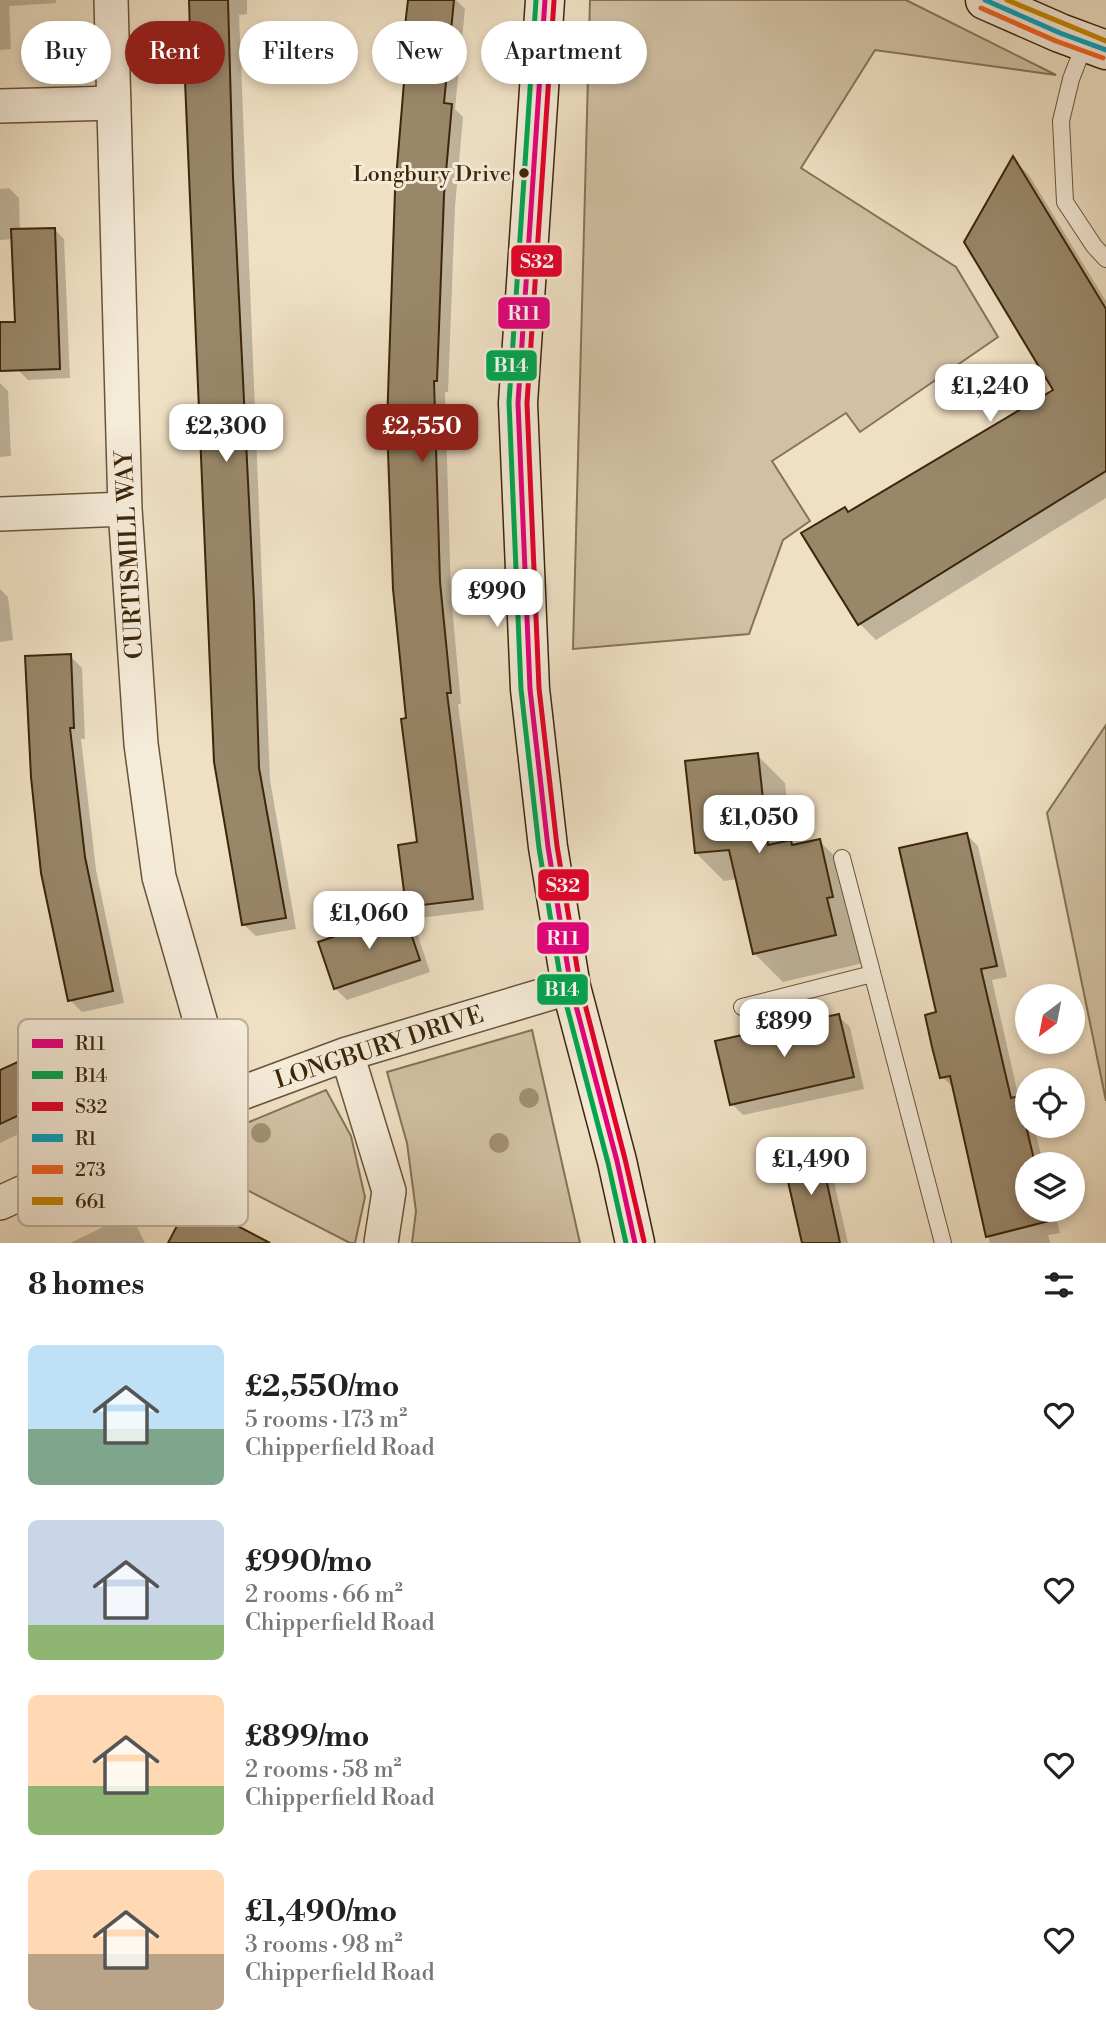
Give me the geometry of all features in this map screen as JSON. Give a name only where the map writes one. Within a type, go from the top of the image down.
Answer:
[{"type":"street","name":"CURTISMILL WAY","points":[[111,0],[125,509],[141,744],[159,877],[200,1019]]},
{"type":"street","points":[[545,0],[518,403],[530,689],[548,847],[571,987],[617,1161],[635,1243]]},
{"type":"street","points":[[985,0],[1095,46]]},
{"type":"street","points":[[0,106],[114,103]]},
{"type":"street","points":[[0,514],[125,509]]},
{"type":"street","name":"LONGBURY DRIVE","points":[[248,1091],[347,1054],[571,987]]},
{"type":"street","points":[[347,1054],[388,1191],[381,1243]]},
{"type":"street","name":"LONGBURY DRIVE","points":[[0,1203],[18,1195]]},
{"type":"lane","points":[[1095,46],[1071,79],[1061,121],[1065,202],[1094,246],[1106,259]]},
{"type":"lane","points":[[842,858],[943,1243]]},
{"type":"lane","points":[[742,1007],[872,974]]},
{"type":"shaded area","points":[[590,0],[906,0],[1056,75],[875,50],[801,168],[956,267],[998,337],[860,432],[846,413],[772,461],[810,521],[783,540],[749,634],[573,649],[588,84],[647,84],[647,21],[589,21]]},
{"type":"shaded area","points":[[1106,725],[1106,1101],[1085,998],[1085,984],[1082,984],[1047,813]]},
{"type":"shaded area","points":[[532,1030],[580,1243],[412,1243],[416,1211],[407,1143],[387,1072]]},
{"type":"shaded area","points":[[326,1090],[351,1136],[365,1197],[355,1243],[350,1243],[248,1191],[248,1123]]},
{"type":"building","points":[[189,0],[228,0],[233,177],[254,603],[259,768],[286,918],[242,925],[214,762],[185,84],[225,84],[225,21],[190,21]]},
{"type":"building","points":[[408,0],[454,0],[452,21],[406,21]]},
{"type":"building","points":[[404,84],[446,84],[444,103],[452,104],[444,195],[437,381],[434,381],[440,582],[451,693],[447,693],[473,899],[406,907],[398,845],[417,842],[401,719],[406,718],[393,589],[387,424],[395,191]]},
{"type":"building","points":[[1013,156],[1106,309],[1106,471],[858,625],[801,533],[845,507],[848,512],[1053,390],[964,242]]},
{"type":"building","points":[[55,228],[60,369],[0,371],[0,322],[15,322],[11,229]]},
{"type":"building","points":[[71,654],[74,728],[70,728],[85,857],[113,991],[68,1001],[41,873],[31,777],[25,656]]},
{"type":"building","points":[[758,753],[768,845],[791,840],[792,845],[820,839],[833,897],[827,898],[836,935],[753,954],[729,850],[695,853],[685,761]]},
{"type":"building","points":[[967,833],[997,966],[981,969],[1011,1098],[1015,1097],[1015,1138],[1029,1138],[1032,1152],[1015,1152],[1015,1222],[1045,1222],[986,1237],[950,1076],[940,1078],[932,1047],[925,1015],[936,1012],[899,848]]},
{"type":"building","points":[[404,913],[420,960],[334,989],[318,942]]},
{"type":"building","points":[[839,1014],[854,1077],[730,1105],[715,1041]]},
{"type":"building","points":[[18,1062],[18,1116],[0,1124],[0,1070]]},
{"type":"building","points":[[818,1147],[840,1243],[802,1243],[782,1155]]},
{"type":"building","points":[[177,1226],[238,1226],[270,1243],[168,1243]]},
{"type":"transit line","name":"B14","points":[[536,0],[509,402],[521,689],[539,848],[562,988],[626,1243]]},
{"type":"transit line","name":"R11","points":[[545,0],[518,403],[530,689],[548,847],[571,987],[617,1161],[635,1243]]},
{"type":"transit line","name":"R1","points":[[985,0],[1106,50]]},
{"type":"transit line","name":"661","points":[[1007,0],[1106,41]]},
{"type":"transit line","name":"S32","points":[[554,1],[527,403],[539,688],[557,846],[580,985],[644,1241]]},
{"type":"transit line","name":"273","points":[[981,8],[1103,58]]},
{"type":"place","name":"Longbury Drive","points":[[524,173]]}]
